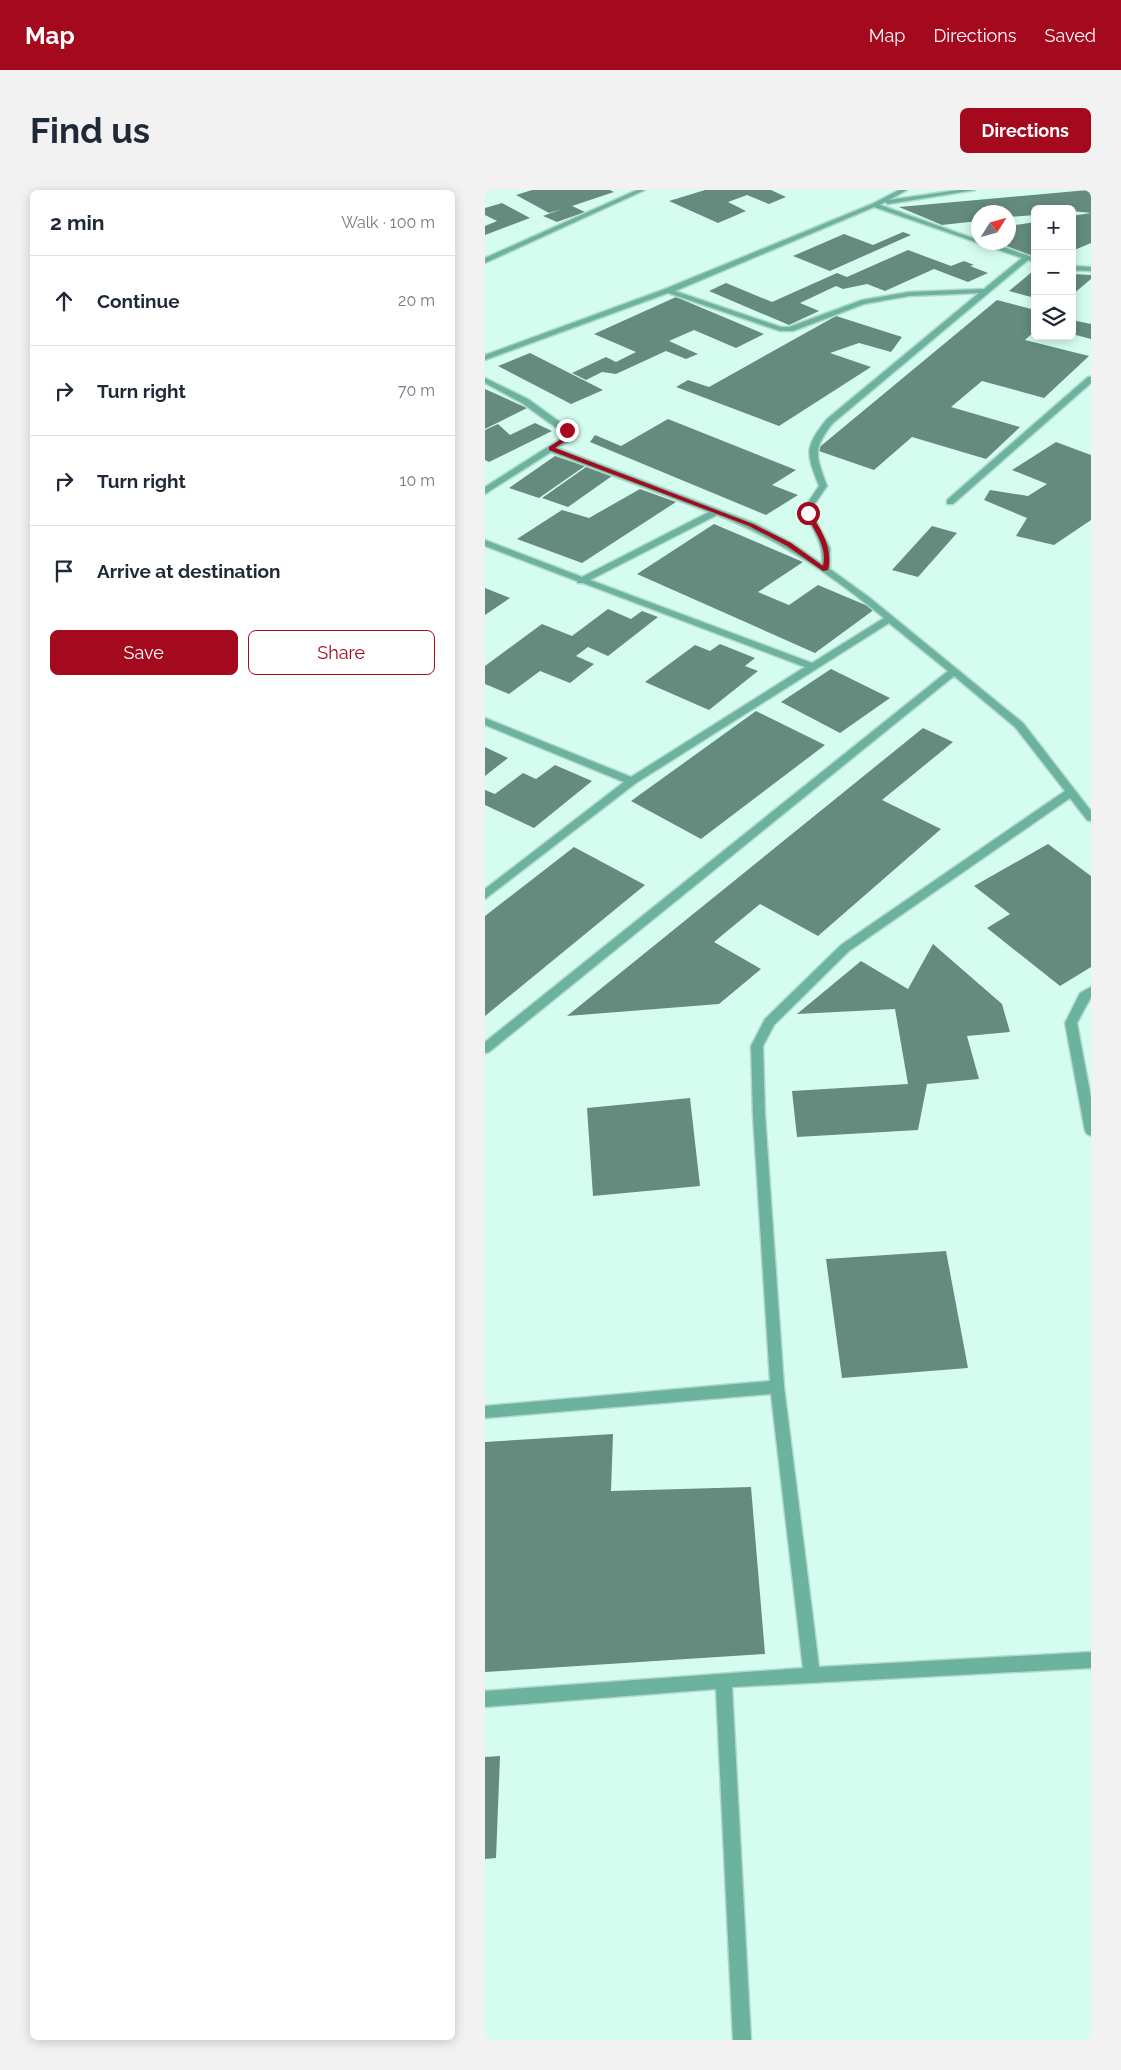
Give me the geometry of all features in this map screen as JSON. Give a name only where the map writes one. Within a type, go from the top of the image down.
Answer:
[{"type":"street","points":[[485,261],[642,190]]},
{"type":"street","points":[[485,358],[668,291],[874,205],[904,190]]},
{"type":"street","points":[[874,205],[971,190]]},
{"type":"street","points":[[874,205],[971,239]]},
{"type":"street","points":[[1002,250],[1031,259]]},
{"type":"street","points":[[825,570],[828,556],[826,547],[808,513],[808,508],[823,486],[811,454],[814,441],[830,421],[1025,258]]},
{"type":"street","points":[[1076,268],[1091,269]]},
{"type":"street","points":[[668,291],[781,329],[790,329],[862,302],[909,294],[986,291]]},
{"type":"street","points":[[950,502],[1091,379]]},
{"type":"street","points":[[485,380],[525,401],[567,430],[569,437],[485,491]]},
{"type":"street","points":[[551,448],[751,525],[789,545],[889,619],[1019,726],[1091,818]]},
{"type":"street","points":[[581,581],[716,512]]},
{"type":"street","points":[[485,542],[581,581],[813,667]]},
{"type":"street","points":[[485,895],[631,781],[889,619]]},
{"type":"street","points":[[485,1049],[954,671]]},
{"type":"street","points":[[485,721],[631,781]]},
{"type":"street","points":[[812,1675],[777,1387],[759,1115],[757,1046],[769,1022],[845,948],[1071,792]]},
{"type":"street","points":[[1091,991],[1084,996],[1071,1023],[1091,1131]]},
{"type":"street","points":[[485,1412],[777,1387]]},
{"type":"street","points":[[485,1699],[724,1680],[1091,1660]]},
{"type":"street","points":[[724,1680],[742,2040]]},
{"type":"building","points":[[532,190],[610,190],[614,192],[572,206],[585,212],[557,222],[543,216],[562,209],[549,213],[516,195]]},
{"type":"building","points":[[705,190],[771,190],[786,197],[769,204],[747,195],[728,202],[746,211],[718,223],[669,201]]},
{"type":"building","points":[[1091,190],[1091,213],[1076,211],[1076,205],[1031,205],[1031,215],[1016,216],[1016,205],[971,205],[971,222],[942,225],[899,207]]},
{"type":"building","points":[[502,203],[530,218],[485,235],[485,226],[497,221],[485,215],[485,208]]},
{"type":"building","points":[[1091,213],[1091,243],[1076,249],[1076,215]]},
{"type":"building","points":[[1031,223],[1031,255],[1016,250],[1016,225]]},
{"type":"building","points":[[903,232],[911,235],[830,271],[793,256],[844,234],[873,245]]},
{"type":"building","points":[[908,250],[951,266],[964,261],[974,265],[970,266],[988,273],[968,282],[934,269],[885,291],[867,284],[843,289],[836,286],[800,303],[819,311],[789,325],[709,291],[726,283],[772,302],[837,273],[847,277]]},
{"type":"building","points":[[1031,273],[1031,297],[1009,291]]},
{"type":"building","points":[[1076,274],[1091,275],[1091,279],[1076,292]]},
{"type":"building","points":[[676,297],[764,334],[736,348],[694,330],[669,341],[698,354],[686,359],[666,351],[616,374],[602,372],[586,380],[572,373],[606,357],[616,362],[636,352],[594,334]]},
{"type":"building","points":[[997,300],[1031,309],[1031,335],[1025,340],[1089,356],[1044,398],[982,381],[951,407],[1020,427],[986,459],[912,437],[874,470],[816,450]]},
{"type":"building","points":[[836,316],[902,337],[891,352],[859,343],[830,353],[871,367],[779,426],[676,387],[688,380],[709,387]]},
{"type":"building","points":[[1076,321],[1091,324],[1091,339],[1076,335]]},
{"type":"building","points":[[530,353],[603,390],[571,404],[498,366]]},
{"type":"building","points":[[485,389],[527,408],[485,429]]},
{"type":"building","points":[[668,419],[796,470],[772,485],[798,495],[766,515],[590,442],[595,435],[621,446]]},
{"type":"building","points":[[535,423],[552,431],[489,462],[485,460],[485,430],[498,424],[510,435]]},
{"type":"building","points":[[1056,442],[1091,455],[1091,520],[1054,545],[1016,536],[1027,518],[984,500],[990,490],[1028,496],[1047,484],[1012,470]]},
{"type":"building","points":[[555,456],[585,466],[539,498],[509,488]]},
{"type":"building","points":[[586,467],[612,476],[568,507],[542,498]]},
{"type":"building","points":[[640,489],[676,502],[582,563],[517,539],[562,510],[589,518]]},
{"type":"building","points":[[714,524],[803,562],[758,592],[789,605],[818,585],[875,609],[815,653],[637,574]]},
{"type":"building","points":[[932,526],[957,533],[918,577],[892,570]]},
{"type":"building","points":[[485,588],[510,598],[485,615]]},
{"type":"building","points":[[608,609],[631,619],[642,611],[658,617],[608,656],[588,647],[576,656],[594,664],[570,683],[540,671],[509,694],[485,684],[485,666],[542,624],[572,636]]},
{"type":"building","points":[[720,644],[755,658],[745,666],[758,671],[709,710],[645,682],[695,645],[710,651]]},
{"type":"building","points":[[831,669],[890,698],[840,733],[781,702]]},
{"type":"building","points":[[756,711],[825,745],[701,839],[631,801]]},
{"type":"building","points":[[923,728],[953,742],[882,800],[941,829],[818,936],[760,904],[714,942],[761,969],[719,1004],[567,1016]]},
{"type":"building","points":[[485,747],[508,758],[485,776]]},
{"type":"building","points":[[555,765],[592,781],[534,828],[485,805],[485,790],[495,794],[523,773],[536,779]]},
{"type":"building","points":[[1048,844],[1091,876],[1091,967],[1060,986],[987,928],[1010,914],[974,886]]},
{"type":"building","points":[[574,847],[645,885],[485,1016],[485,916]]},
{"type":"building","points":[[933,944],[1002,1004],[1010,1032],[967,1036],[979,1079],[927,1084],[918,1130],[797,1137],[792,1091],[908,1084],[895,1009],[797,1014],[861,961],[908,989]]},
{"type":"building","points":[[690,1098],[700,1186],[593,1196],[587,1108]]},
{"type":"building","points":[[946,1251],[968,1368],[842,1378],[826,1259]]},
{"type":"building","points":[[613,1434],[611,1491],[751,1487],[765,1654],[485,1672],[485,1442]]},
{"type":"building","points":[[500,1756],[496,1858],[485,1859],[485,1757]]},
{"type":"route","points":[[567,430],[569,437],[551,448],[751,525],[789,545],[825,570],[828,562],[826,547],[808,513]]}]
